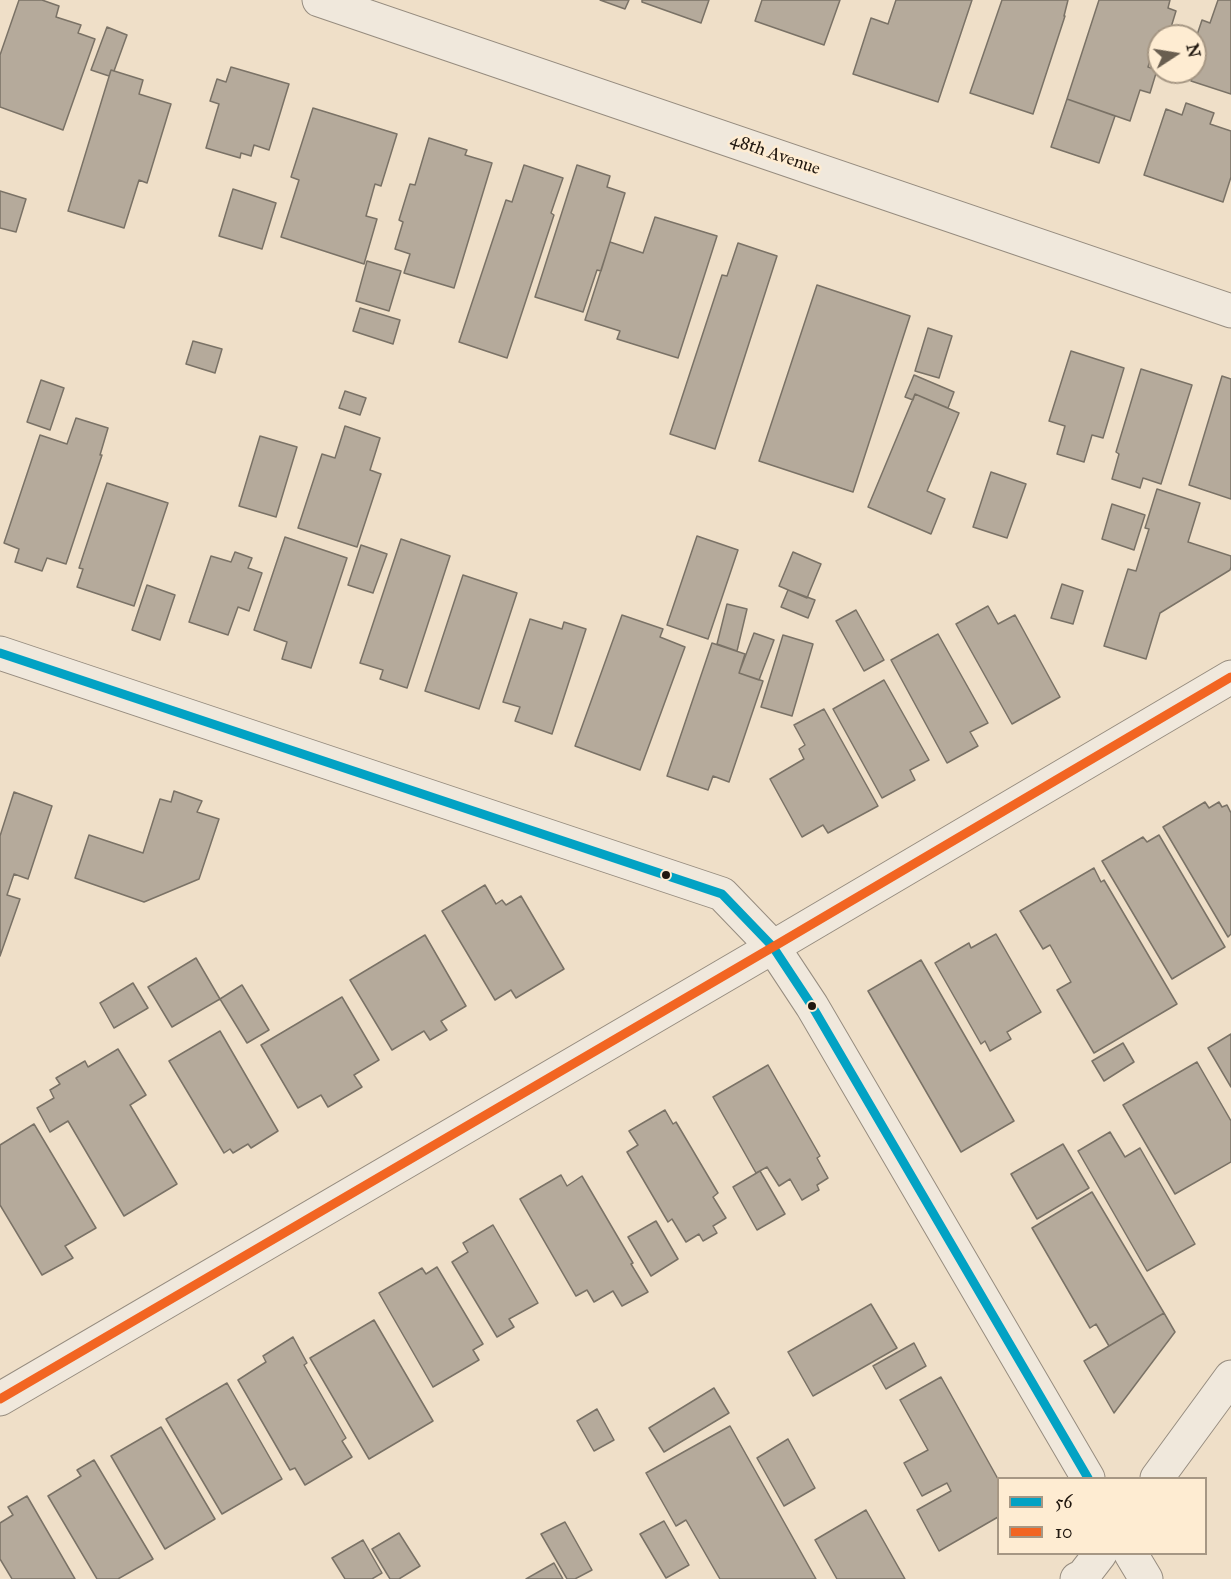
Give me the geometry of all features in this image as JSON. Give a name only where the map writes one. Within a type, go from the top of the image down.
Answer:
[{"type":"street","name":"48th Avenue","points":[[319,0],[1231,311]]},
{"type":"street","points":[[0,653],[722,894],[773,947],[818,1016],[1087,1477]]},
{"type":"street","points":[[0,1400],[1231,677]]},
{"type":"street","points":[[1158,1477],[1231,1377]]},
{"type":"street","points":[[1077,1579],[1083,1576],[1099,1555]]},
{"type":"street","points":[[1132,1555],[1146,1579]]},
{"type":"building","points":[[19,0],[42,0],[59,6],[56,17],[81,25],[78,33],[95,39],[63,130],[0,107],[0,55]]},
{"type":"building","points":[[600,0],[629,0],[625,9]]},
{"type":"building","points":[[642,0],[709,0],[701,23],[642,2]]},
{"type":"building","points":[[762,0],[840,0],[824,45],[755,21]]},
{"type":"building","points":[[896,0],[972,0],[938,102],[853,74],[871,18],[888,24]]},
{"type":"building","points":[[1002,0],[1068,0],[1065,16],[1033,114],[970,93]]},
{"type":"building","points":[[1099,0],[1170,0],[1168,8],[1176,11],[1172,24],[1147,24],[1147,84],[1153,84],[1150,93],[1140,90],[1130,121],[1067,99]]},
{"type":"building","points":[[1218,0],[1231,0],[1231,94],[1200,84],[1207,84],[1207,24],[1201,24],[1202,20],[1210,23]]},
{"type":"building","points":[[107,27],[127,35],[114,71],[111,70],[109,76],[91,70]]},
{"type":"building","points":[[231,67],[289,84],[269,150],[254,145],[251,156],[241,153],[240,158],[206,148],[219,104],[210,101],[217,79],[226,82]]},
{"type":"building","points":[[111,70],[143,80],[139,94],[171,104],[147,183],[139,180],[124,228],[68,211]]},
{"type":"building","points":[[1067,99],[1115,116],[1099,163],[1051,147]]},
{"type":"building","points":[[1186,103],[1214,113],[1210,124],[1231,131],[1231,177],[1223,202],[1144,175],[1166,109],[1182,115]]},
{"type":"building","points":[[313,108],[397,134],[381,186],[375,184],[366,216],[377,219],[364,264],[281,237],[299,180],[291,177]]},
{"type":"building","points":[[429,138],[467,150],[465,155],[492,163],[454,288],[404,273],[410,254],[395,249],[403,222],[399,220],[410,184],[415,185]]},
{"type":"building","points":[[524,165],[563,178],[551,213],[554,215],[507,358],[459,342],[506,200],[512,202]]},
{"type":"building","points":[[577,165],[610,176],[607,187],[625,193],[601,271],[597,270],[583,312],[535,297]]},
{"type":"building","points":[[233,189],[276,203],[262,249],[219,236]]},
{"type":"building","points":[[0,191],[26,199],[16,232],[0,228]]},
{"type":"building","points":[[655,217],[717,236],[678,358],[617,339],[620,331],[585,320],[610,242],[643,253]]},
{"type":"building","points":[[738,243],[777,256],[715,449],[670,434],[722,275],[727,276]]},
{"type":"building","points":[[367,261],[401,271],[389,311],[356,301]]},
{"type":"building","points":[[817,285],[910,316],[853,492],[759,461]]},
{"type":"building","points":[[360,308],[400,320],[393,344],[353,331]]},
{"type":"building","points":[[928,328],[952,336],[939,378],[915,371]]},
{"type":"building","points":[[193,341],[222,349],[215,373],[186,364]]},
{"type":"building","points":[[1071,351],[1124,368],[1103,438],[1092,435],[1084,462],[1057,454],[1065,426],[1049,421]]},
{"type":"building","points":[[1141,369],[1192,385],[1161,484],[1143,478],[1140,488],[1112,479],[1119,454],[1116,452]]},
{"type":"building","points":[[914,375],[954,392],[948,408],[915,394],[913,400],[905,397]]},
{"type":"building","points":[[1222,376],[1231,379],[1231,499],[1189,485]]},
{"type":"building","points":[[41,380],[64,388],[50,430],[27,422]]},
{"type":"building","points":[[345,391],[366,398],[360,415],[339,408]]},
{"type":"building","points":[[915,394],[959,413],[927,491],[945,499],[931,534],[868,507]]},
{"type":"building","points":[[76,418],[108,428],[100,455],[102,455],[66,564],[47,558],[42,571],[15,562],[19,549],[4,543],[40,435],[67,444]]},
{"type":"building","points":[[345,426],[380,438],[370,470],[381,474],[357,547],[298,528],[322,454],[335,458]]},
{"type":"building","points":[[260,436],[297,447],[276,517],[239,506]]},
{"type":"building","points":[[991,472],[1026,484],[1007,538],[973,527]]},
{"type":"building","points":[[107,483],[168,503],[134,606],[77,587],[83,569],[79,568]]},
{"type":"building","points":[[1157,489],[1200,503],[1188,542],[1231,556],[1231,567],[1230,570],[1160,613],[1146,659],[1104,646],[1128,569],[1136,571],[1149,529],[1145,528]]},
{"type":"building","points":[[1112,504],[1145,515],[1134,550],[1102,539]]},
{"type":"building","points":[[697,536],[738,550],[708,639],[667,625]]},
{"type":"building","points":[[285,537],[347,558],[311,668],[282,659],[287,642],[254,630]]},
{"type":"building","points":[[401,539],[450,556],[407,688],[380,679],[383,670],[360,663]]},
{"type":"building","points":[[361,545],[387,554],[373,593],[348,585]]},
{"type":"building","points":[[235,552],[252,558],[248,568],[262,573],[249,611],[238,607],[228,635],[189,622],[211,556],[231,562]]},
{"type":"building","points":[[793,552],[821,564],[807,598],[779,586]]},
{"type":"building","points":[[463,575],[517,593],[479,709],[425,691]]},
{"type":"building","points":[[1062,584],[1083,591],[1073,624],[1051,618]]},
{"type":"building","points":[[147,585],[175,595],[160,640],[132,630]]},
{"type":"building","points":[[788,590],[815,600],[808,618],[781,607]]},
{"type":"building","points":[[727,604],[747,609],[737,651],[717,644]]},
{"type":"building","points":[[988,606],[998,624],[1015,615],[1060,697],[1012,724],[956,624]]},
{"type":"building","points":[[856,610],[884,660],[864,671],[836,621]]},
{"type":"building","points":[[622,615],[663,629],[660,637],[685,647],[640,770],[575,746]]},
{"type":"building","points":[[530,619],[562,629],[564,622],[586,629],[552,734],[515,721],[520,707],[503,702]]},
{"type":"building","points":[[754,633],[774,640],[759,680],[739,673]]},
{"type":"building","points":[[938,634],[988,723],[970,732],[978,746],[947,763],[891,660]]},
{"type":"building","points":[[783,635],[813,644],[792,716],[761,707]]},
{"type":"building","points":[[712,643],[745,654],[739,673],[763,681],[729,782],[713,776],[708,790],[667,776]]},
{"type":"building","points":[[884,680],[929,760],[910,770],[915,780],[882,798],[833,709]]},
{"type":"building","points":[[824,709],[878,806],[828,833],[823,825],[802,837],[770,779],[804,759],[799,749],[805,745],[794,725]]},
{"type":"building","points":[[174,791],[202,801],[197,812],[219,819],[199,879],[144,902],[75,878],[89,835],[143,853],[160,799],[171,802]]},
{"type":"building","points":[[14,792],[52,806],[28,879],[14,874],[7,895],[20,899],[0,956],[0,836]]},
{"type":"building","points":[[1205,802],[1209,808],[1219,802],[1222,807],[1227,805],[1231,813],[1231,934],[1228,937],[1163,827]]},
{"type":"building","points":[[1159,835],[1225,947],[1172,979],[1102,861],[1143,837],[1147,842]]},
{"type":"building","points":[[1094,868],[1101,882],[1104,880],[1177,1004],[1094,1053],[1057,990],[1071,982],[1050,945],[1043,949],[1020,911]]},
{"type":"building","points":[[485,885],[496,904],[502,900],[506,905],[521,896],[564,969],[516,998],[511,990],[495,1000],[442,911]]},
{"type":"building","points":[[996,934],[1041,1012],[1007,1032],[1011,1039],[990,1051],[985,1041],[981,1044],[935,963],[969,943],[971,948]]},
{"type":"building","points":[[425,935],[466,1006],[441,1021],[447,1030],[430,1040],[424,1031],[392,1050],[350,980]]},
{"type":"building","points":[[196,958],[220,999],[172,1027],[148,987]]},
{"type":"building","points":[[921,960],[1014,1121],[961,1152],[868,991]]},
{"type":"building","points":[[133,983],[148,1008],[114,1028],[100,1003]]},
{"type":"building","points":[[242,985],[269,1030],[247,1043],[220,999]]},
{"type":"building","points":[[342,997],[379,1060],[354,1075],[362,1087],[328,1107],[321,1095],[298,1108],[261,1045]]},
{"type":"building","points":[[220,1031],[278,1131],[251,1148],[248,1144],[233,1153],[230,1149],[224,1153],[169,1061]]},
{"type":"building","points":[[1231,1034],[1231,1087],[1208,1048]]},
{"type":"building","points":[[1123,1043],[1134,1062],[1104,1081],[1092,1061]]},
{"type":"building","points":[[118,1049],[146,1095],[130,1105],[177,1184],[124,1216],[68,1121],[50,1132],[37,1108],[54,1098],[50,1090],[60,1084],[56,1078],[85,1061],[88,1067]]},
{"type":"building","points":[[1197,1062],[1231,1121],[1231,1162],[1175,1194],[1123,1105]]},
{"type":"building","points":[[768,1065],[820,1156],[817,1158],[828,1178],[817,1185],[819,1190],[802,1200],[790,1179],[779,1186],[767,1167],[756,1173],[713,1097]]},
{"type":"building","points":[[665,1110],[673,1124],[676,1122],[718,1193],[713,1197],[726,1218],[713,1226],[717,1233],[703,1241],[699,1234],[686,1242],[672,1219],[668,1222],[627,1152],[638,1145],[629,1131]]},
{"type":"building","points":[[34,1124],[96,1228],[65,1246],[73,1258],[42,1275],[0,1205],[0,1145]]},
{"type":"building","points":[[1110,1132],[1125,1157],[1140,1148],[1195,1244],[1147,1271],[1078,1151]]},
{"type":"building","points":[[1063,1144],[1089,1188],[1037,1219],[1011,1174]]},
{"type":"building","points":[[760,1171],[785,1214],[757,1230],[733,1187]]},
{"type":"building","points":[[561,1175],[567,1186],[582,1176],[648,1292],[622,1306],[613,1291],[594,1302],[587,1290],[576,1296],[520,1199]]},
{"type":"building","points":[[1092,1192],[1164,1313],[1109,1346],[1096,1324],[1090,1328],[1032,1228]]},
{"type":"building","points":[[656,1221],[678,1259],[651,1276],[628,1237]]},
{"type":"building","points":[[493,1225],[538,1303],[509,1319],[514,1327],[497,1337],[452,1262],[468,1252],[463,1243]]},
{"type":"building","points":[[437,1267],[483,1344],[473,1350],[479,1360],[433,1387],[379,1293],[422,1268],[426,1274]]},
{"type":"building","points":[[871,1304],[897,1348],[813,1396],[788,1352]]},
{"type":"building","points":[[1164,1313],[1175,1332],[1114,1413],[1084,1361]]},
{"type":"building","points":[[374,1320],[433,1421],[369,1459],[310,1358]]},
{"type":"building","points":[[293,1337],[307,1363],[304,1365],[346,1438],[342,1441],[352,1457],[305,1485],[295,1468],[290,1470],[238,1380],[266,1362],[263,1356]]},
{"type":"building","points":[[914,1343],[926,1366],[886,1389],[873,1366]]},
{"type":"building","points":[[941,1377],[997,1477],[997,1518],[939,1551],[917,1510],[951,1491],[947,1483],[922,1496],[904,1463],[928,1450],[900,1400]]},
{"type":"building","points":[[227,1383],[282,1479],[222,1514],[166,1419]]},
{"type":"building","points":[[714,1388],[729,1413],[664,1452],[649,1428]]},
{"type":"building","points":[[597,1409],[614,1440],[594,1451],[577,1421]]},
{"type":"building","points":[[730,1426],[816,1579],[720,1579],[686,1520],[676,1526],[646,1473]]},
{"type":"building","points":[[161,1427],[215,1519],[165,1549],[111,1456]]},
{"type":"building","points":[[788,1439],[815,1488],[784,1506],[757,1458]]},
{"type":"building","points":[[94,1460],[153,1559],[118,1579],[97,1579],[48,1496],[81,1476],[77,1470]]},
{"type":"building","points":[[27,1496],[75,1579],[12,1579],[0,1559],[0,1523],[13,1515],[8,1507]]},
{"type":"building","points":[[866,1510],[905,1579],[837,1579],[815,1540]]},
{"type":"building","points":[[664,1521],[689,1565],[666,1578],[640,1534]]},
{"type":"building","points":[[565,1522],[592,1570],[575,1579],[567,1579],[541,1534]]},
{"type":"building","points":[[399,1533],[420,1566],[399,1579],[390,1579],[372,1549]]},
{"type":"building","points":[[363,1540],[382,1573],[372,1579],[345,1579],[332,1558]]},
{"type":"building","points":[[554,1563],[563,1579],[526,1579]]},
{"type":"transit line","name":"56","points":[[0,653],[722,894],[773,947],[812,1006],[1087,1477]]},
{"type":"transit line","name":"10","points":[[0,1399],[1231,677]]}]
